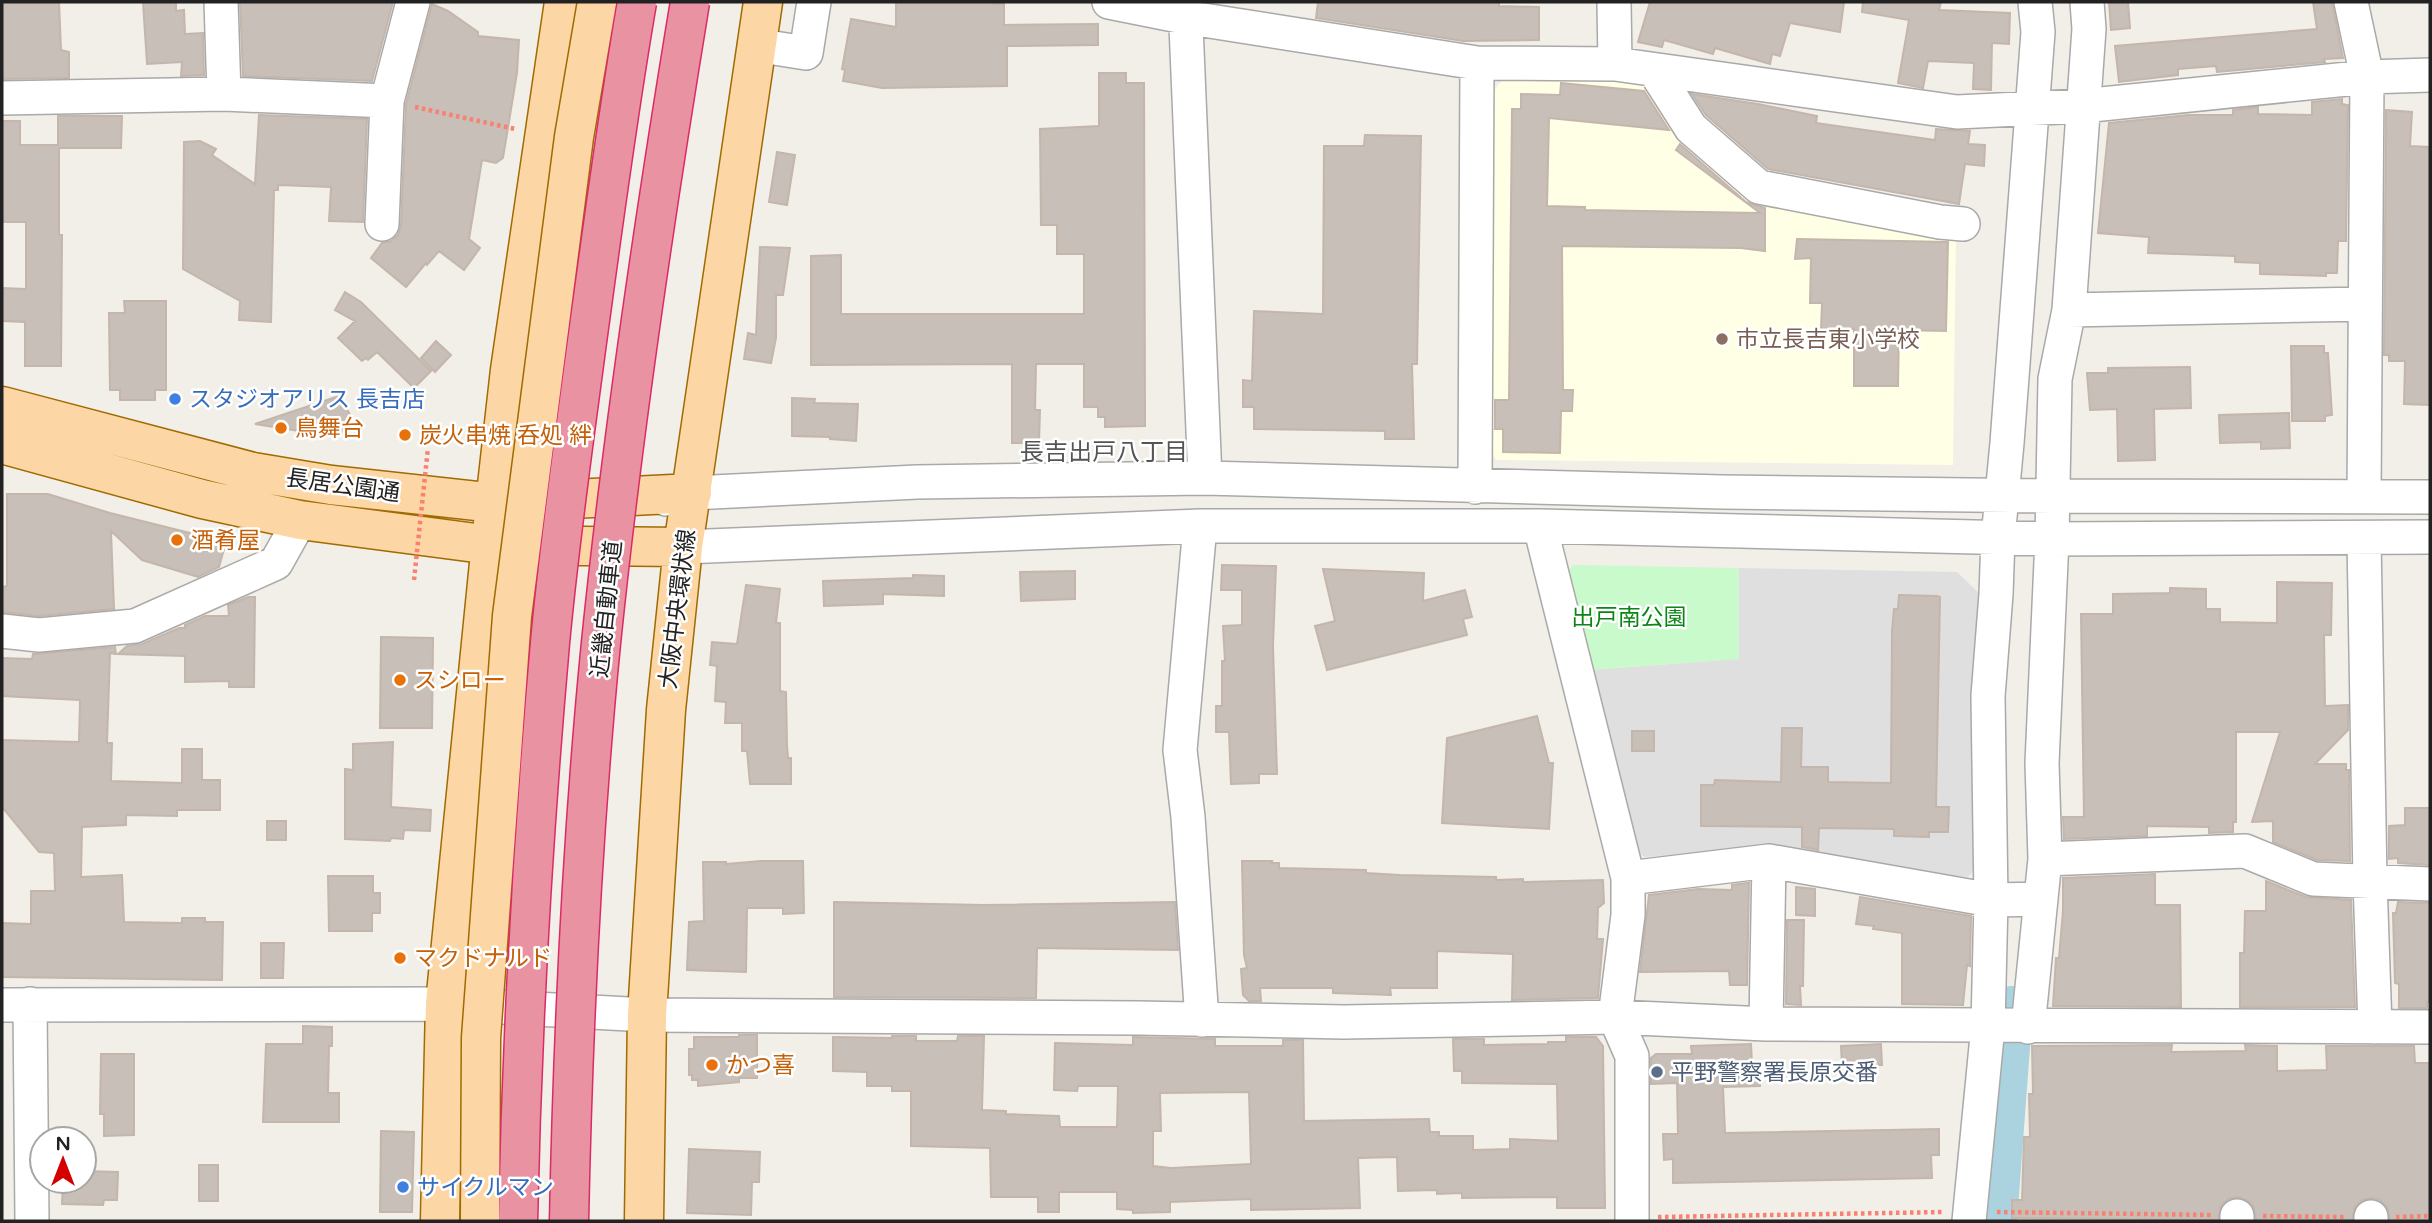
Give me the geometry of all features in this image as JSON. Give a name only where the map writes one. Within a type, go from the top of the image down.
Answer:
[{"type":"highway","points":[[518,1221],[532,875],[550,640],[603,223],[637,2]]},
{"type":"highway","name":"近畿自動車道","points":[[569,1221],[582,906],[601,644],[647,283],[690,2]]},
{"type":"main road","points":[[440,1221],[445,1004],[495,503],[510,370],[564,2]]},
{"type":"main road","points":[[480,1221],[481,1038],[512,616],[574,137],[597,2]]},
{"type":"main road","name":"大阪中央環状線","points":[[643,1221],[647,1016],[666,710],[683,547],[763,2]]},
{"type":"main road","name":"長居公園通","points":[[2,405],[253,472],[331,485],[495,503],[692,493]]},
{"type":"main road","name":"長居公園通","points":[[2,444],[202,499],[300,520],[491,545],[683,547]]},
{"type":"street","points":[[221,2],[224,94]]},
{"type":"street","points":[[382,224],[387,101],[413,2]]},
{"type":"street","points":[[755,46],[806,53],[814,2]]},
{"type":"street","points":[[1109,2],[1184,9],[1477,63],[1615,64],[1957,111],[2031,110],[2367,77],[2430,75]]},
{"type":"street","points":[[1615,2],[1615,64]]},
{"type":"street","points":[[1969,1217],[1988,1026],[1991,900],[1988,696],[2038,32],[2035,2]]},
{"type":"street","points":[[2028,1027],[2045,859],[2042,763],[2052,539],[2055,379],[2069,310],[2089,29],[2087,2]]},
{"type":"street","points":[[2351,2],[2367,77],[2364,497]]},
{"type":"street","points":[[1184,9],[1205,478]]},
{"type":"street","points":[[1475,487],[1477,63]]},
{"type":"street","points":[[1654,70],[1691,128],[1759,187],[1940,222],[1963,224]]},
{"type":"street","points":[[2,98],[224,94],[387,101]]},
{"type":"street","points":[[2069,310],[2365,304]]},
{"type":"street","points":[[503,736],[532,626],[583,546],[639,506],[692,493],[917,482],[1205,478],[1475,487],[2001,496],[2430,497]]},
{"type":"street","points":[[2,631],[39,635],[135,626],[276,564],[300,520]]},
{"type":"street","points":[[1200,526],[1180,750],[1188,817],[1202,1020]]},
{"type":"street","points":[[683,547],[1200,526],[1540,526],[2052,539],[2430,537]]},
{"type":"street","points":[[1540,526],[1628,878],[1628,915],[1615,1017],[1632,1056],[1629,1221]]},
{"type":"street","points":[[2364,538],[2375,1027]]},
{"type":"street","points":[[2045,859],[2245,851],[2314,880],[2430,884]]},
{"type":"street","points":[[1628,878],[1769,860],[1991,900],[2041,899]]},
{"type":"street","points":[[1766,1024],[1769,860]]},
{"type":"street","points":[[32,1221],[16,1005],[445,1004],[647,1016],[1344,1022],[1615,1017],[1766,1024],[2430,1027]]},
{"type":"path","points":[[387,101],[544,135]]},
{"type":"path","points":[[414,580],[428,448]]},
{"type":"path","points":[[1629,1221],[1676,1216],[2371,1219]]},
{"type":"shaded area","name":"市立長吉東小学校","points":[[1503,79],[1646,80],[1754,193],[1956,231],[1953,465],[1496,460],[1488,447],[1493,92]]},
{"type":"shaded area","points":[[1739,568],[1957,572],[1983,597],[1979,867],[1967,877],[1758,849],[1645,857],[1631,849],[1589,670],[1738,659]]},
{"type":"green space","name":"出戸南公園","points":[[1573,565],[1739,568],[1739,659],[1589,670],[1566,575]]},
{"type":"building","points":[[2,2],[59,2],[61,50],[69,52],[69,78],[2,79]]},
{"type":"building","points":[[143,2],[176,2],[176,11],[184,10],[185,34],[203,33],[204,75],[181,76],[182,62],[147,64]]},
{"type":"building","points":[[240,2],[393,2],[372,81],[243,76]]},
{"type":"building","points":[[1318,2],[1499,2],[1499,6],[1539,7],[1539,40],[1463,41],[1316,18]]},
{"type":"building","points":[[1650,2],[1844,2],[1840,32],[1790,23],[1780,56],[1772,54],[1770,64],[1715,48],[1713,54],[1664,40],[1662,47],[1638,42]]},
{"type":"building","points":[[1863,2],[1941,2],[1939,10],[2010,13],[2009,44],[1992,43],[1991,90],[1973,89],[1974,63],[1928,61],[1923,88],[1898,83],[1909,20],[1862,12]]},
{"type":"building","points":[[2109,2],[2128,2],[2130,28],[2111,30]]},
{"type":"building","points":[[2313,2],[2332,2],[2343,58],[2217,72],[2216,66],[2178,69],[2178,75],[2119,82],[2115,46],[2317,29]]},
{"type":"building","points":[[896,3],[1004,4],[1004,25],[1098,24],[1098,45],[1007,46],[1007,86],[882,88],[843,81],[845,70],[842,69],[851,19],[896,27]]},
{"type":"building","points":[[432,4],[448,11],[478,32],[478,36],[519,40],[517,73],[503,158],[496,163],[482,160],[469,239],[480,248],[464,270],[439,251],[406,287],[371,258],[382,243],[391,241],[398,235],[401,225],[406,104]]},
{"type":"building","points":[[1099,73],[1126,73],[1126,83],[1144,83],[1145,426],[1105,427],[1105,417],[1098,417],[1098,407],[1084,407],[1084,364],[1036,364],[1035,410],[1040,410],[1039,443],[1012,443],[1012,364],[811,365],[811,256],[841,255],[841,314],[1084,314],[1084,254],[1057,254],[1057,225],[1041,225],[1040,129],[1099,126]]},
{"type":"building","points":[[1561,83],[1644,91],[1669,130],[1549,118],[1547,206],[1585,207],[1585,210],[1760,213],[1676,150],[1680,144],[1746,202],[1765,208],[1765,251],[1741,248],[1562,246],[1563,390],[1573,390],[1572,411],[1561,411],[1560,453],[1503,452],[1503,429],[1495,429],[1495,400],[1509,400],[1512,109],[1521,109],[1521,94],[1560,95]]},
{"type":"building","points":[[1692,94],[1817,116],[1816,123],[1935,140],[1936,129],[1970,131],[1968,144],[1985,145],[1984,166],[1965,164],[1959,204],[1768,169],[1706,115]]},
{"type":"building","points":[[2342,99],[2342,104],[2348,105],[2346,241],[2338,241],[2337,273],[2326,273],[2326,276],[2260,274],[2260,263],[2235,262],[2235,256],[2148,253],[2149,237],[2098,233],[2109,123],[2188,115],[2233,115],[2233,110],[2258,107],[2258,114],[2312,115],[2312,102]]},
{"type":"building","points":[[2386,110],[2412,112],[2410,146],[2430,147],[2430,405],[2404,404],[2405,361],[2389,361],[2389,355],[2384,355]]},
{"type":"building","points":[[259,115],[367,119],[363,222],[329,221],[331,187],[278,185],[278,190],[274,190],[271,322],[239,320],[240,301],[183,269],[184,142],[200,141],[216,149],[212,155],[255,184]]},
{"type":"building","points":[[58,116],[122,116],[121,148],[59,148],[59,235],[62,235],[61,366],[25,366],[25,322],[2,321],[2,288],[26,289],[26,222],[2,222],[2,121],[20,121],[20,145],[58,145]]},
{"type":"building","points":[[1365,135],[1421,136],[1417,364],[1412,364],[1414,439],[1385,439],[1385,431],[1254,429],[1254,407],[1243,407],[1243,380],[1252,381],[1254,311],[1323,314],[1324,146],[1364,146]]},
{"type":"building","points":[[777,152],[795,155],[787,205],[769,202]]},
{"type":"building","points":[[1797,239],[1948,242],[1946,331],[1899,330],[1898,386],[1854,386],[1854,329],[1821,329],[1822,303],[1810,303],[1811,258],[1795,259]]},
{"type":"building","points":[[760,247],[790,248],[783,295],[776,295],[776,338],[771,363],[744,359],[748,333],[756,335]]},
{"type":"building","points":[[345,292],[361,302],[431,371],[414,388],[377,352],[368,360],[366,358],[362,361],[338,338],[355,321],[335,310]]},
{"type":"building","points":[[124,301],[166,301],[166,390],[155,390],[155,400],[120,400],[120,390],[110,390],[109,313],[125,313]]},
{"type":"building","points":[[436,341],[451,355],[435,372],[421,358]]},
{"type":"building","points":[[2291,346],[2324,346],[2324,353],[2328,353],[2332,415],[2325,416],[2325,421],[2292,421]]},
{"type":"building","points":[[2190,367],[2191,408],[2154,409],[2155,460],[2118,461],[2117,409],[2090,410],[2087,373],[2108,373],[2108,368]]},
{"type":"building","points":[[339,396],[361,433],[299,431],[255,424]]},
{"type":"building","points":[[792,398],[815,399],[814,403],[858,404],[856,441],[792,436]]},
{"type":"building","points":[[2289,413],[2290,448],[2261,449],[2261,442],[2220,443],[2219,415]]},
{"type":"building","points":[[7,494],[48,494],[110,513],[226,542],[219,567],[198,577],[142,560],[111,531],[114,609],[39,616],[2,612],[2,587],[7,586]]},
{"type":"building","points":[[1222,565],[1276,566],[1273,646],[1277,774],[1259,774],[1259,783],[1231,784],[1229,732],[1216,732],[1216,706],[1222,706],[1222,661],[1225,661],[1223,626],[1242,625],[1242,590],[1221,590]]},
{"type":"building","points":[[1323,569],[1424,573],[1423,601],[1465,590],[1472,617],[1463,619],[1467,635],[1327,670],[1315,626],[1335,621]]},
{"type":"building","points":[[1075,571],[1075,599],[1021,601],[1020,572]]},
{"type":"building","points":[[913,575],[944,576],[944,596],[883,594],[883,604],[824,606],[823,581],[913,578]]},
{"type":"building","points":[[2277,582],[2332,583],[2331,635],[2324,635],[2325,706],[2348,705],[2348,730],[2315,764],[2346,764],[2346,770],[2349,770],[2350,861],[2317,860],[2273,842],[2273,821],[2252,822],[2280,732],[2236,732],[2236,822],[2233,822],[2233,832],[2209,833],[2209,827],[2147,826],[2147,836],[2064,839],[2063,817],[2084,817],[2081,614],[2113,614],[2113,594],[2170,593],[2170,588],[2206,589],[2206,609],[2220,609],[2220,622],[2277,623]]},
{"type":"building","points":[[746,585],[780,589],[776,623],[780,623],[780,691],[786,692],[791,784],[750,784],[747,751],[742,751],[742,723],[725,723],[726,702],[715,701],[717,666],[710,665],[712,642],[737,644]]},
{"type":"building","points":[[1899,595],[1940,597],[1936,807],[1949,807],[1948,832],[1929,832],[1929,837],[1894,836],[1894,829],[1819,828],[1818,850],[1802,847],[1802,827],[1701,826],[1701,785],[1714,785],[1715,780],[1781,782],[1782,728],[1802,728],[1801,767],[1828,767],[1828,782],[1891,783],[1892,631],[1894,609],[1898,609]]},
{"type":"building","points":[[255,597],[254,687],[229,687],[229,681],[185,682],[185,656],[118,654],[127,646],[142,644],[185,628],[185,625],[205,616],[229,616],[228,605]]},
{"type":"building","points":[[381,637],[433,638],[432,728],[380,728]]},
{"type":"building","points":[[115,647],[116,654],[110,653],[107,743],[112,743],[111,781],[182,783],[182,749],[202,749],[202,780],[220,780],[220,810],[177,810],[177,816],[126,815],[126,825],[82,827],[81,877],[122,875],[124,922],[182,923],[182,918],[205,918],[205,922],[223,922],[222,980],[2,977],[2,923],[31,924],[31,891],[55,891],[54,853],[39,852],[2,807],[2,740],[79,742],[80,700],[2,696],[2,658],[32,659],[33,654]]},
{"type":"building","points":[[1537,716],[1549,763],[1553,763],[1549,829],[1442,823],[1447,738]]},
{"type":"building","points":[[1632,731],[1654,731],[1654,751],[1632,751]]},
{"type":"building","points":[[393,742],[391,807],[431,810],[430,831],[404,830],[403,839],[391,838],[390,841],[345,839],[345,769],[353,770],[353,744]]},
{"type":"building","points":[[2405,808],[2430,808],[2430,865],[2398,863],[2398,858],[2389,859],[2389,826],[2405,825]]},
{"type":"building","points":[[267,821],[286,821],[286,840],[267,840]]},
{"type":"building","points":[[803,861],[804,913],[783,914],[783,908],[747,908],[746,972],[687,970],[689,922],[704,921],[703,862],[726,864]]},
{"type":"building","points":[[1242,861],[1272,861],[1271,863],[1279,863],[1279,868],[1496,877],[1496,880],[1523,879],[1523,882],[1603,880],[1604,903],[1598,908],[1597,939],[1603,939],[1598,998],[1512,1000],[1513,954],[1437,951],[1437,988],[1390,988],[1391,995],[1333,993],[1333,988],[1260,988],[1261,1001],[1249,1001],[1243,995],[1241,969],[1247,968],[1244,955]]},
{"type":"building","points":[[2155,874],[2155,905],[2180,905],[2181,1007],[2053,1006],[2063,911],[2063,878]]},
{"type":"building","points":[[328,876],[373,876],[373,893],[380,893],[380,913],[372,913],[372,931],[329,931]]},
{"type":"building","points":[[2266,881],[2306,897],[2351,900],[2355,1007],[2240,1007],[2240,953],[2244,953],[2245,911],[2266,911]]},
{"type":"building","points":[[1749,883],[1747,985],[1730,985],[1729,971],[1640,972],[1649,895],[1698,889],[1732,890],[1732,885]]},
{"type":"building","points":[[1796,887],[1815,889],[1815,916],[1796,915]]},
{"type":"building","points":[[1860,897],[1971,916],[1970,966],[1967,965],[1963,1005],[1902,1004],[1902,933],[1856,924]]},
{"type":"building","points":[[834,902],[984,905],[1175,902],[1178,950],[1037,948],[1036,998],[834,997]]},
{"type":"building","points":[[2398,902],[2430,903],[2430,1002],[2427,1002],[2427,1008],[2399,1008],[2399,984],[2395,983],[2393,913],[2396,913]]},
{"type":"building","points":[[1787,920],[1804,920],[1801,1005],[1786,1004]]},
{"type":"building","points":[[261,943],[284,943],[283,978],[261,978]]},
{"type":"building","points":[[303,1026],[332,1027],[328,1093],[339,1093],[339,1122],[263,1122],[266,1044],[303,1044]]},
{"type":"building","points":[[757,1035],[757,1078],[739,1078],[739,1082],[698,1086],[698,1080],[692,1080],[692,1075],[689,1075],[689,1049],[694,1049],[694,1037]]},
{"type":"building","points":[[916,1036],[916,1041],[957,1041],[958,1036],[984,1036],[982,1110],[1006,1111],[1006,1114],[1059,1116],[1060,1127],[1117,1127],[1118,1086],[1078,1086],[1077,1091],[1054,1090],[1055,1043],[1133,1045],[1133,1037],[1215,1039],[1215,1046],[1283,1046],[1283,1040],[1303,1040],[1304,1121],[1429,1119],[1430,1132],[1439,1132],[1439,1136],[1473,1136],[1473,1150],[1510,1149],[1510,1139],[1558,1141],[1557,1084],[1462,1083],[1462,1071],[1454,1071],[1453,1039],[1484,1039],[1484,1045],[1548,1044],[1566,1042],[1566,1037],[1596,1037],[1603,1046],[1605,1208],[1557,1208],[1557,1197],[1462,1198],[1462,1193],[1437,1194],[1437,1190],[1398,1191],[1397,1157],[1358,1158],[1360,1208],[1251,1210],[1251,1199],[1170,1202],[1170,1212],[1133,1213],[1133,1210],[1117,1209],[1117,1192],[1059,1192],[1059,1212],[1038,1212],[1038,1197],[991,1197],[990,1148],[911,1146],[911,1091],[892,1091],[892,1086],[867,1086],[867,1072],[833,1071],[833,1037]],"holes":[[[1249,1092],[1251,1164],[1171,1168],[1153,1166],[1153,1131],[1161,1131],[1160,1093]]]},
{"type":"building","points":[[1751,1044],[1752,1064],[1759,1064],[1760,1086],[1723,1087],[1725,1133],[1939,1129],[1939,1155],[1931,1155],[1932,1178],[1673,1183],[1673,1159],[1664,1160],[1663,1134],[1678,1134],[1677,1083],[1651,1084],[1651,1058],[1656,1054],[1692,1054],[1691,1046]]},
{"type":"building","points":[[1881,1044],[1882,1065],[1842,1066],[1841,1046]]},
{"type":"building","points":[[2172,1045],[2171,1052],[2246,1051],[2245,1045],[2277,1046],[2277,1071],[2327,1070],[2326,1046],[2414,1046],[2415,1063],[2430,1063],[2430,1221],[2390,1221],[2387,1207],[2380,1200],[2372,1198],[2362,1200],[2355,1207],[2352,1221],[2256,1221],[2253,1206],[2238,1197],[2228,1199],[2221,1206],[2218,1220],[2012,1218],[2012,1200],[2022,1200],[2024,1137],[2030,1137],[2032,1046]]},
{"type":"building","points":[[101,1054],[134,1054],[134,1135],[104,1136],[104,1114],[100,1114]]},
{"type":"building","points":[[381,1131],[414,1132],[412,1212],[380,1212]]},
{"type":"building","points":[[689,1149],[760,1152],[759,1182],[752,1182],[751,1215],[687,1213]]},
{"type":"building","points":[[199,1165],[218,1165],[218,1201],[199,1201]]},
{"type":"building","points":[[98,1171],[118,1172],[117,1200],[104,1200],[103,1205],[62,1204],[62,1195],[98,1195]]},
{"type":"waterway","points":[[1996,1221],[2012,1007]]},
{"type":"place","name":"市立長吉東小学校","points":[[1722,339]]},
{"type":"place","name":"スタジオアリス 長吉店","points":[[175,399]]},
{"type":"place","name":"鳥舞台","points":[[281,428]]},
{"type":"place","name":"炭火串焼 呑処 絆","points":[[405,435]]},
{"type":"place","name":"酒肴屋","points":[[177,540]]},
{"type":"place","name":"スシロー","points":[[400,680]]},
{"type":"place","name":"マクドナルド","points":[[400,958]]},
{"type":"place","name":"かつ喜","points":[[712,1065]]},
{"type":"place","name":"平野警察署長原交番","points":[[1657,1072]]},
{"type":"place","name":"サイクルマン","points":[[403,1187]]},
{"type":"district","name":"長吉出戸八丁目","points":[[1104,452]]}]
